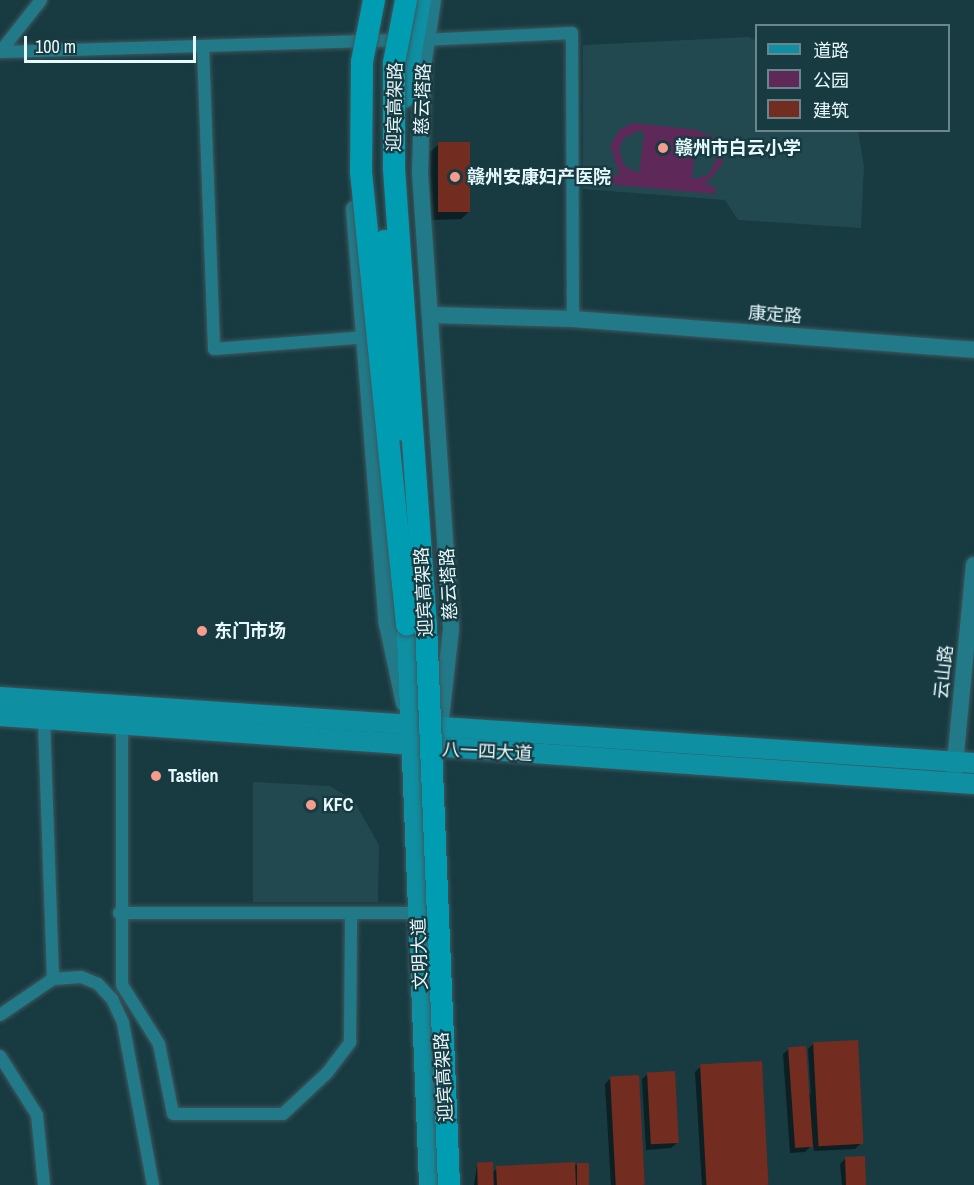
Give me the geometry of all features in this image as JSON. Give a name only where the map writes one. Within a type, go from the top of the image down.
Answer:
[{"type":"highway","points":[[374,0],[362,62],[360,172],[407,625]]},
{"type":"highway","name":"迎宾高架路","points":[[392,0],[383,63],[380,169],[414,625],[436,1185]]},
{"type":"highway","points":[[408,0],[405,94],[434,627]]},
{"type":"highway","name":"迎宾高架路","points":[[408,0],[394,63],[394,169],[426,624],[449,1185]]},
{"type":"main road","points":[[382,0],[367,40],[367,171],[407,625],[408,724]]},
{"type":"main road","name":"慈云塔路","points":[[405,94],[419,40],[421,0]]},
{"type":"main road","name":"慈云塔路","points":[[434,627],[440,727]]},
{"type":"main road","name":"八一四大道","points":[[0,697],[964,763]]},
{"type":"main road","name":"八一四大道","points":[[0,716],[411,749],[442,749],[974,784]]},
{"type":"main road","name":"文明大道","points":[[408,724],[411,749],[429,1185]]},
{"type":"main road","name":"文明大道","points":[[440,727],[458,1185]]},
{"type":"street","points":[[0,52],[41,0]]},
{"type":"street","points":[[369,0],[367,40],[350,171],[387,624],[408,724]]},
{"type":"street","name":"慈云塔路","points":[[433,0],[419,40],[420,173],[432,315],[451,629],[440,727]]},
{"type":"street","points":[[0,52],[62,46],[203,47],[572,33],[573,320]]},
{"type":"street","points":[[203,47],[214,349],[365,337]]},
{"type":"street","name":"康定路","points":[[432,315],[573,320],[974,350]]},
{"type":"street","name":"云山路","points":[[952,783],[964,763],[974,565]]},
{"type":"street","points":[[45,720],[53,979]]},
{"type":"street","points":[[122,726],[119,913],[122,986],[159,1044],[173,1114],[283,1114],[327,1073],[350,1042],[351,915]]},
{"type":"street","points":[[119,913],[351,915],[418,913]]},
{"type":"street","points":[[0,1015],[53,979],[81,977],[98,984],[123,1023],[153,1185]]},
{"type":"street","points":[[0,1056],[37,1115],[44,1185]]},
{"type":"shaded area","name":"赣州市白云小学","points":[[749,37],[755,40],[755,132],[858,132],[864,167],[861,228],[738,220],[725,200],[583,189],[583,45]]},
{"type":"shaded area","points":[[253,782],[330,786],[354,801],[379,845],[378,902],[253,902]]},
{"type":"green space","points":[[633,123],[697,130],[715,138],[723,163],[705,185],[716,187],[715,194],[597,183],[596,174],[620,175],[610,146],[620,129]],"holes":[[[639,131],[644,132],[639,173],[624,166],[619,149],[624,138]],[[696,138],[711,145],[716,161],[707,176],[692,179]]]},
{"type":"building","name":"赣州安康妇产医院","points":[[438,142],[470,142],[470,212],[438,212]]},
{"type":"building","points":[[858,1040],[863,1144],[819,1146],[813,1042]]},
{"type":"building","points":[[806,1046],[813,1147],[795,1148],[788,1047]]},
{"type":"building","points":[[762,1061],[768,1185],[706,1185],[700,1064]]},
{"type":"building","points":[[675,1071],[679,1143],[651,1144],[647,1072]]},
{"type":"building","points":[[639,1075],[645,1185],[616,1185],[610,1077]]},
{"type":"building","points":[[865,1156],[866,1185],[846,1185],[845,1157]]},
{"type":"building","points":[[493,1162],[494,1185],[478,1185],[477,1163]]},
{"type":"building","points":[[575,1162],[576,1185],[497,1185],[496,1166]]},
{"type":"building","points":[[577,1163],[589,1163],[589,1185],[577,1185]]},
{"type":"place","name":"赣州市白云小学","points":[[663,148]]},
{"type":"place","name":"赣州安康妇产医院","points":[[455,177]]},
{"type":"place","name":"东门市场","points":[[202,631]]},
{"type":"place","name":"Tastien","points":[[156,776]]},
{"type":"place","name":"KFC","points":[[311,805]]}]
